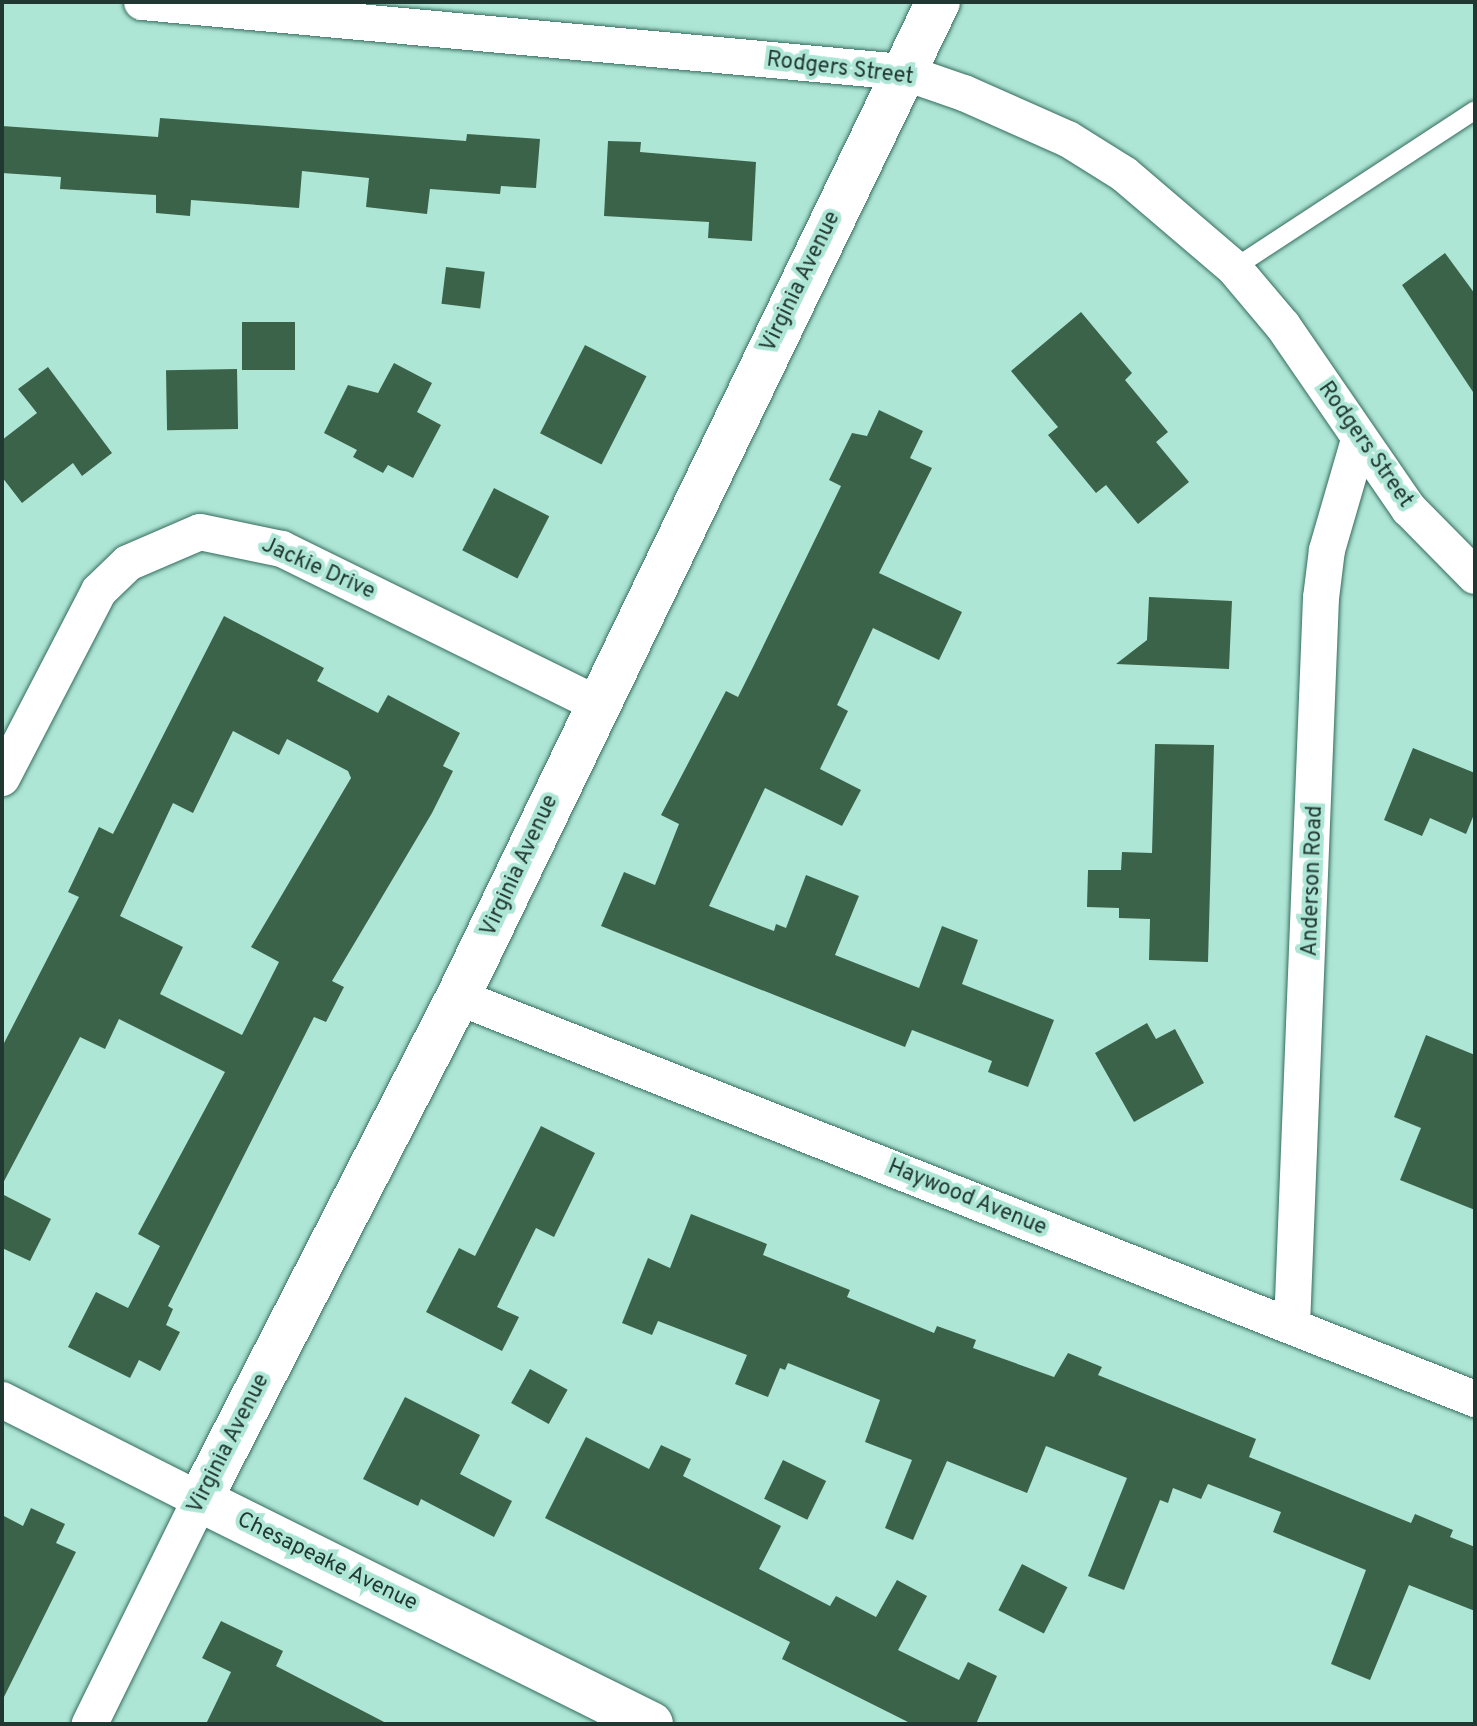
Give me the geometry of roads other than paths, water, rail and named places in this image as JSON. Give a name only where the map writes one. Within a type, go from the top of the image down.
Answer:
[{"type":"street","name":"Rodgers Street","points":[[142,2],[903,72],[964,93],[1068,139],[1178,216],[1234,268],[1283,326],[1409,509],[1475,576]]},
{"type":"street","name":"Virginia Avenue","points":[[90,1724],[200,1500],[458,997],[938,2]]},
{"type":"street","name":"Anderson Road","points":[[1292,1326],[1321,598],[1327,550],[1359,440]]},
{"type":"street","name":"Jackie Drive","points":[[2,778],[99,591],[128,563],[200,532],[282,549],[597,704]]},
{"type":"street","name":"Haywood Avenue","points":[[458,997],[1475,1399]]},
{"type":"street","name":"Chesapeake Avenue","points":[[2,1400],[651,1724]]},
{"type":"lane","points":[[1234,268],[1475,110]]}]
